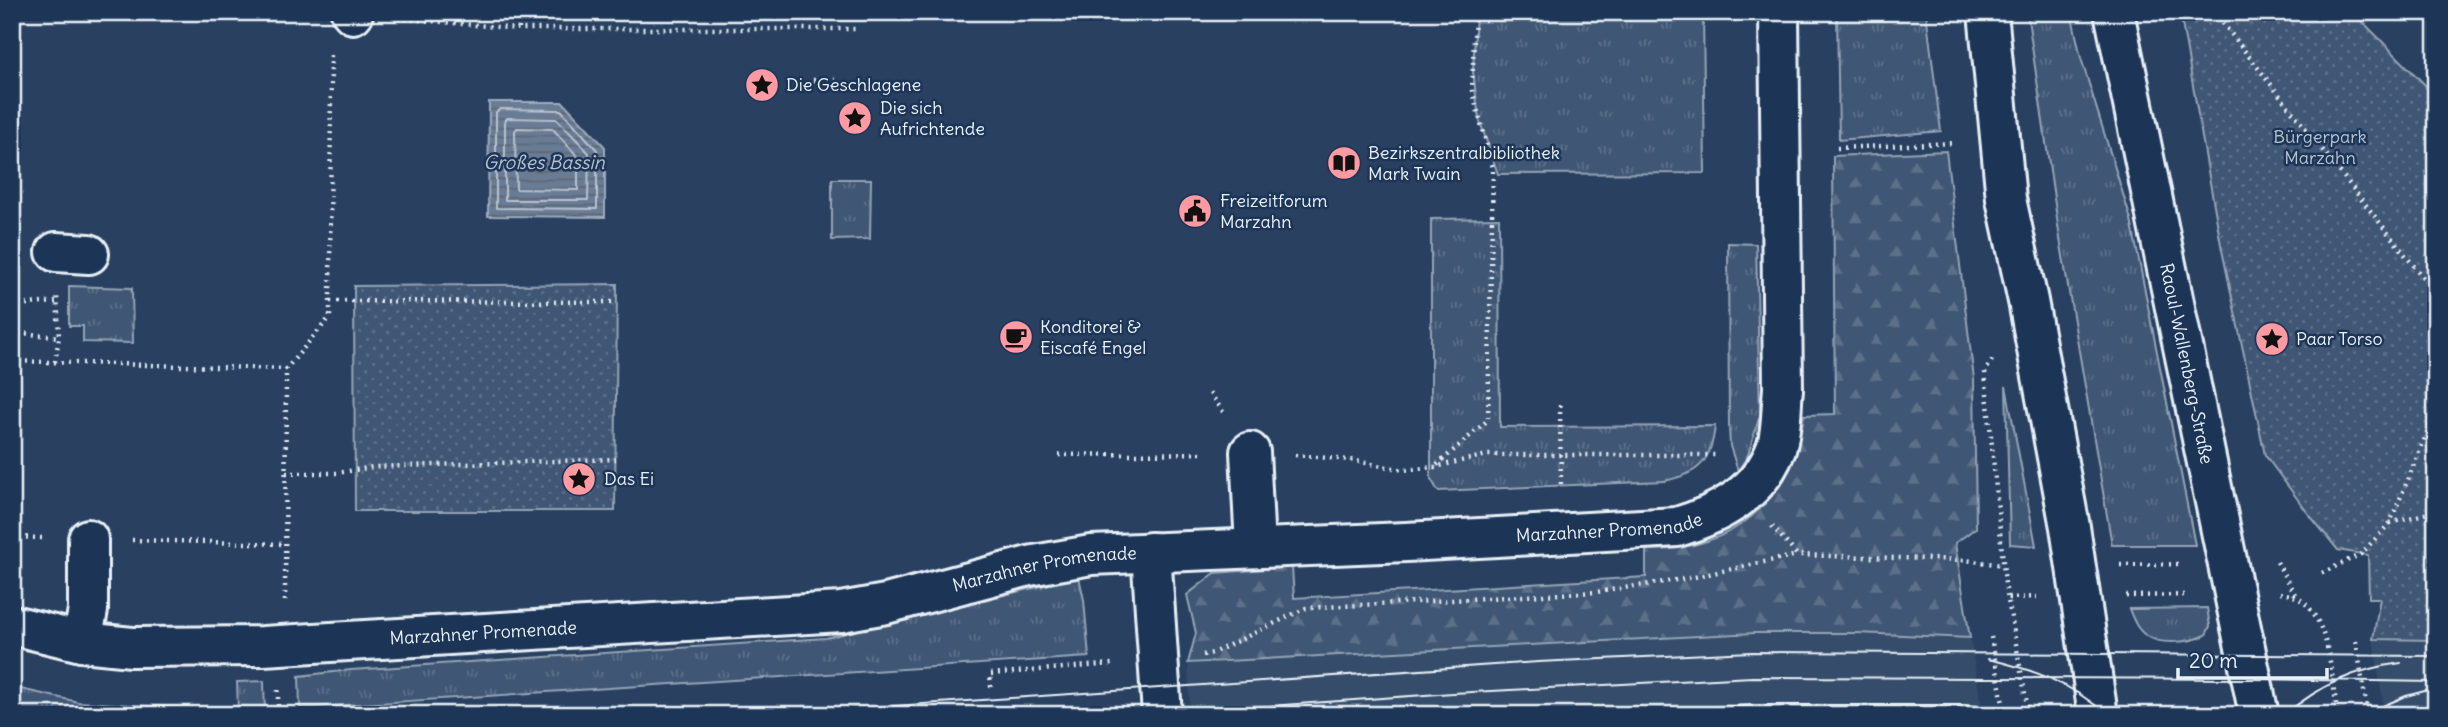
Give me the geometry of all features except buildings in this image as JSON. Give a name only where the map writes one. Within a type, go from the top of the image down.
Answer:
[{"type":"street","name":"Marzahner Promenade","points":[[12,625],[82,642],[132,647],[281,646],[841,612],[886,604],[1029,566],[1091,555],[1678,527],[1710,517],[1743,496],[1765,471],[1777,446],[1783,389],[1779,12]]},
{"type":"street","points":[[1989,12],[2006,199],[2028,300],[2070,527],[2098,715]]},
{"type":"street","name":"Raoul-Wallenberg-Straße","points":[[2114,12],[2259,715]]},
{"type":"street","points":[[1250,452],[1255,547]]},
{"type":"street","points":[[82,642],[88,610],[88,539]]},
{"type":"street","points":[[1151,552],[1162,715]]},
{"type":"path","points":[[519,12],[519,29]]},
{"type":"path","points":[[1435,467],[1488,420],[1493,168],[1472,90],[1475,12]]},
{"type":"path","points":[[2214,12],[2436,294]]},
{"type":"path","points":[[281,646],[285,615],[286,369],[330,317],[345,22],[519,29],[858,29]]},
{"type":"path","points":[[813,80],[835,79]]},
{"type":"path","points":[[1837,148],[1954,143]]},
{"type":"path","points":[[330,301],[617,302]]},
{"type":"path","points":[[12,305],[58,302],[59,337],[55,362]]},
{"type":"path","points":[[12,332],[59,337]]},
{"type":"path","points":[[12,360],[286,369]]},
{"type":"path","points":[[1985,372],[2005,584],[2029,715]]},
{"type":"path","points":[[1560,405],[1561,497]]},
{"type":"path","points":[[2322,573],[2361,554],[2390,523],[2436,411]]},
{"type":"path","points":[[1059,455],[1250,452],[1350,460],[1404,470],[1435,467],[1487,456],[1719,456]]},
{"type":"path","points":[[286,472],[616,460]]},
{"type":"path","points":[[2390,523],[2436,511]]},
{"type":"path","points":[[1766,520],[1797,555]]},
{"type":"path","points":[[12,537],[285,544]]},
{"type":"path","points":[[1200,655],[1213,653],[1306,608],[1597,592],[1690,578],[1797,555],[1965,560],[2003,565]]},
{"type":"path","points":[[2277,564],[2296,596],[2311,609],[2322,627],[2338,715]]},
{"type":"path","points":[[2116,565],[2185,565]]},
{"type":"path","points":[[2269,593],[2296,596]]},
{"type":"path","points":[[2124,596],[2192,594]]},
{"type":"path","points":[[2008,598],[2048,597]]},
{"type":"path","points":[[1991,637],[2005,715]]},
{"type":"path","points":[[2356,641],[2368,715]]},
{"type":"path","points":[[991,687],[990,674],[1118,663]]},
{"type":"path","points":[[380,715],[399,715]]},
{"type":"shaded area","points":[[1755,633],[1857,633],[1970,638],[1983,715],[1190,715],[1188,663]]},
{"type":"shaded area","points":[[2373,639],[2436,640],[2436,707],[2413,710],[2403,715],[2385,715]]},
{"type":"green space","points":[[1476,12],[1703,12],[1705,173],[1498,174],[1479,119],[1473,72]]},
{"type":"green space","points":[[1837,12],[1926,12],[1941,131],[1839,140]]},
{"type":"green space","points":[[2027,12],[2071,12],[2081,58],[2131,220],[2195,545],[2112,545],[2060,239]]},
{"type":"green space","name":"Bürgerpark Marzahn","points":[[2180,12],[2353,12],[2436,96],[2436,640],[2373,639],[2380,598],[2369,598],[2368,555],[2338,550],[2265,455],[2221,245]]},
{"type":"green space","points":[[1946,151],[1974,379],[1976,528],[1955,543],[1970,638],[1857,633],[1755,633],[1188,663],[1196,633],[1187,595],[1215,573],[1292,567],[1294,598],[1646,577],[1646,550],[1677,548],[1705,542],[1731,531],[1753,516],[1771,496],[1786,473],[1797,446],[1804,415],[1835,414],[1833,156]]},
{"type":"green space","points":[[832,179],[871,179],[870,239],[832,240]]},
{"type":"green space","points":[[1499,218],[1500,427],[1715,426],[1710,449],[1694,470],[1664,481],[1438,491],[1431,479],[1431,219]]},
{"type":"green space","points":[[1728,243],[1756,244],[1760,415],[1748,455],[1738,471],[1730,446],[1729,427]]},
{"type":"green space","points":[[617,284],[615,511],[355,511],[354,286]]},
{"type":"green space","points":[[69,286],[132,288],[133,343],[83,342],[83,326],[69,326]]},
{"type":"green space","points":[[2006,386],[2036,546],[2010,544]]},
{"type":"green space","points":[[1079,577],[1084,600],[1089,657],[300,708],[299,676],[351,670],[826,638]]},
{"type":"green space","points":[[2207,608],[2210,626],[2206,635],[2176,642],[2160,641],[2144,634],[2129,609]]},
{"type":"green space","points":[[264,681],[265,715],[12,715],[12,687],[78,702],[238,711],[237,682]]},
{"type":"water","name":"Großes Bassin","points":[[489,102],[563,102],[605,147],[605,217],[488,216]]},
{"type":"tram line","points":[[763,715],[1538,662],[1751,652],[2436,656]]},
{"type":"tram line","points":[[1988,659],[2066,686],[2107,715]]},
{"type":"tram line","points":[[2284,715],[2311,695],[2339,680],[2368,669],[2401,663]]},
{"type":"tram line","points":[[1141,715],[1453,693],[1752,677],[2436,682]]},
{"type":"tram line","points":[[2362,715],[2406,696],[2436,688]]},
{"type":"tram line","points":[[1530,715],[1757,705],[1963,705],[1996,708],[2020,715]]},
{"type":"tram line","points":[[1295,712],[1369,715]]},
{"type":"place","name":"Die Geschlagene","points":[[762,85]]},
{"type":"place","name":"Die sich Aufrichtende","points":[[855,118]]},
{"type":"place","name":"Bezirkszentralbibliothek Mark Twain","points":[[1344,163]]},
{"type":"place","name":"Freizeitforum Marzahn","points":[[1195,211]]},
{"type":"place","name":"Konditorei & Eiscafé Engel","points":[[1016,337]]},
{"type":"place","name":"Paar Torso","points":[[2272,339]]},
{"type":"place","name":"Das Ei","points":[[579,479]]}]
